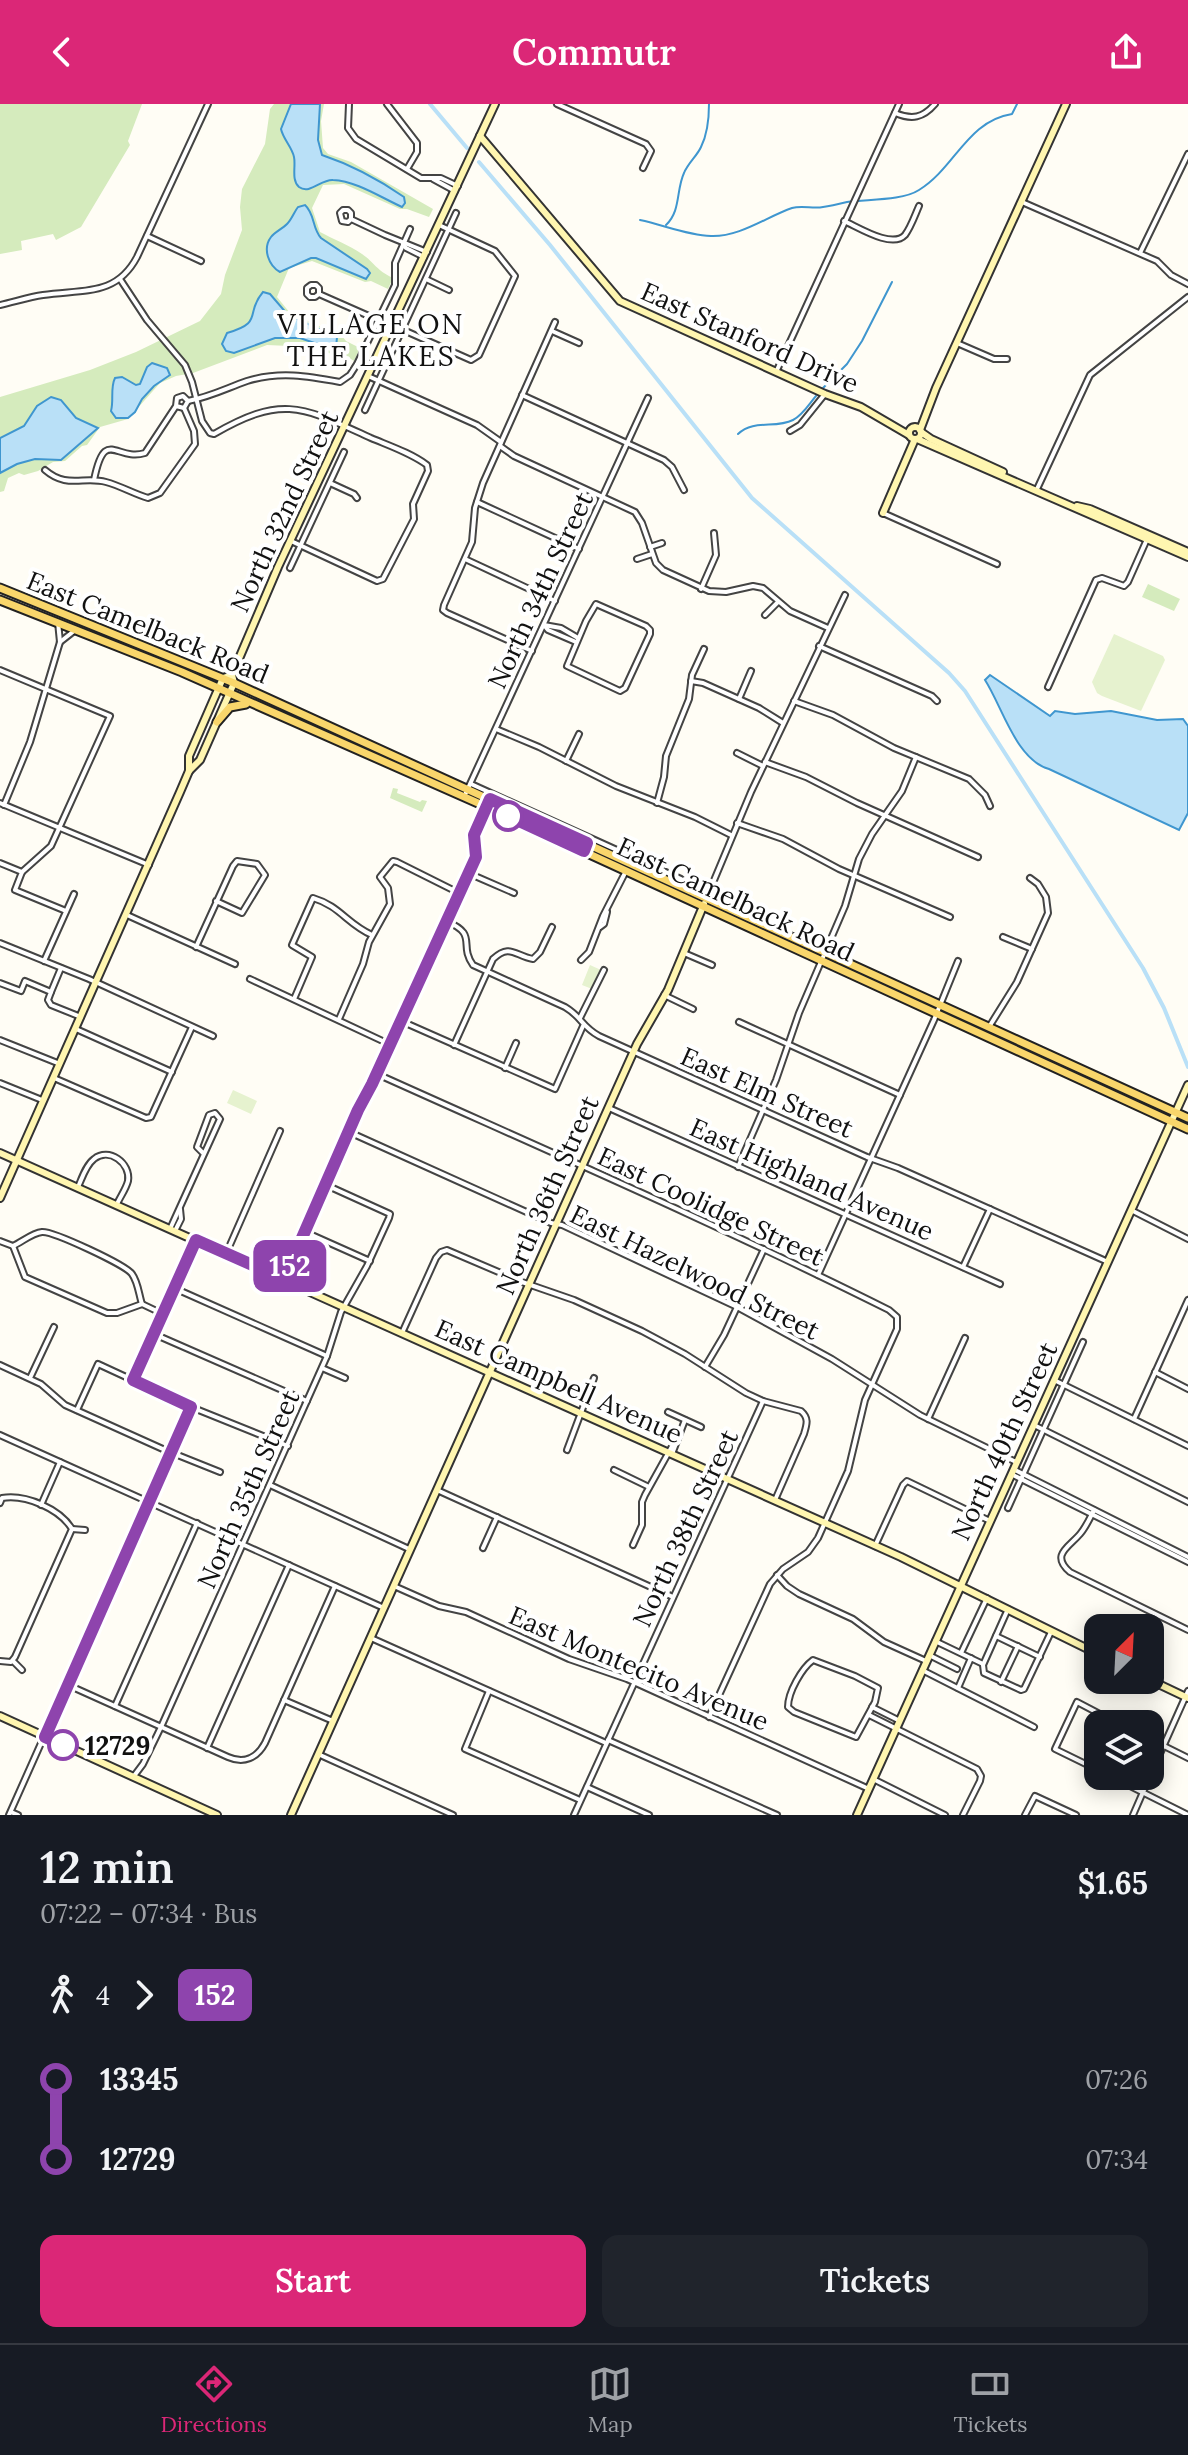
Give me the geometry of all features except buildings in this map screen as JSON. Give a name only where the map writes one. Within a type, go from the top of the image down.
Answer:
[{"type":"main road","name":"North 32nd Street","points":[[0,1198],[189,771],[200,760],[217,722],[229,694],[230,679],[291,541],[495,104]]},
{"type":"main road","points":[[883,513],[914,435],[1066,104]]},
{"type":"main road","name":"East Stanford Drive","points":[[480,136],[620,301],[1188,555]]},
{"type":"main road","name":"East Camelback Road","points":[[0,588],[230,679],[468,790],[489,803],[681,885],[1188,1118]]},
{"type":"main road","name":"East Camelback Road","points":[[0,600],[145,657],[380,761],[468,790]]},
{"type":"main road","points":[[145,657],[149,647]]},
{"type":"main road","name":"North 32nd Street","points":[[189,771],[189,756],[219,689],[230,679]]},
{"type":"main road","points":[[274,714],[279,703]]},
{"type":"main road","points":[[217,722],[224,711],[234,705],[257,706]]},
{"type":"main road","points":[[380,761],[385,751]]},
{"type":"main road","name":"East Camelback Road","points":[[587,844],[626,870],[1188,1129]]},
{"type":"main road","name":"North 36th Street","points":[[291,1815],[582,1166],[650,1017],[684,953],[707,897]]},
{"type":"main road","points":[[1063,1072],[1068,1063]]},
{"type":"main road","name":"North 40th Street","points":[[857,1815],[1188,1085]]},
{"type":"main road","name":"East Campbell Avenue","points":[[0,1153],[775,1500],[960,1585],[1084,1647]]},
{"type":"main road","points":[[1164,1686],[1187,1695]]},
{"type":"main road","points":[[0,1716],[217,1815]]},
{"type":"street","points":[[0,305],[42,295],[101,289],[120,279],[134,263],[208,104]]},
{"type":"street","points":[[349,104],[347,120],[352,135],[363,144],[421,178],[457,188]]},
{"type":"street","points":[[387,104],[417,143],[417,152],[407,169]]},
{"type":"street","points":[[557,104],[646,144],[651,151],[643,168]]},
{"type":"street","points":[[777,370],[899,104]]},
{"type":"street","points":[[895,113],[920,116],[935,104]]},
{"type":"street","points":[[1140,253],[1188,154]]},
{"type":"street","points":[[1182,168],[1188,171]]},
{"type":"street","points":[[1022,202],[1157,261],[1171,275],[1188,284]]},
{"type":"street","points":[[844,221],[894,241],[904,235],[919,206]]},
{"type":"street","name":"North 32nd Street","points":[[365,410],[456,213]]},
{"type":"street","points":[[351,219],[426,254]]},
{"type":"street","points":[[392,325],[471,360],[476,359],[515,276],[495,251],[439,225]]},
{"type":"street","points":[[184,408],[188,401],[209,397],[255,379],[283,374],[340,382],[350,375],[395,285],[395,263],[410,229]]},
{"type":"street","points":[[147,236],[201,261]]},
{"type":"street","points":[[120,279],[147,320],[186,367],[202,421],[210,433],[214,434],[239,419],[261,411],[303,410],[320,414],[427,465],[428,471],[413,504],[414,519],[383,579],[377,581],[291,541]]},
{"type":"street","points":[[425,279],[449,290]]},
{"type":"street","points":[[319,294],[378,320]]},
{"type":"street","points":[[1037,489],[1090,375],[1188,297]]},
{"type":"street","points":[[532,651],[443,610],[472,542],[477,502],[555,322]]},
{"type":"street","points":[[552,331],[579,343]]},
{"type":"street","points":[[957,343],[994,359],[1007,359]]},
{"type":"street","points":[[368,376],[477,425],[514,456],[635,512],[652,554],[663,570],[701,589],[726,592],[758,586],[790,611],[828,628]]},
{"type":"street","points":[[790,431],[801,425],[825,394]]},
{"type":"street","points":[[522,395],[669,464],[684,490]]},
{"type":"street","points":[[94,480],[100,457],[106,450],[139,455],[145,453],[176,406],[175,400],[183,396],[188,401]]},
{"type":"street","name":"North 34th Street","points":[[468,790],[648,398]]},
{"type":"street","points":[[176,406],[184,408]]},
{"type":"street","points":[[45,470],[68,482],[94,480],[148,498],[160,493],[195,444],[194,431],[184,408]]},
{"type":"street","name":"North 32nd Street","points":[[290,568],[344,452]]},
{"type":"street","points":[[330,483],[357,498]]},
{"type":"street","points":[[477,502],[579,549]]},
{"type":"street","points":[[883,513],[997,564]]},
{"type":"street","points":[[701,589],[716,555],[714,533]]},
{"type":"street","points":[[1048,687],[1096,580],[1102,578],[1124,586],[1148,537]]},
{"type":"street","points":[[650,547],[662,543]]},
{"type":"street","points":[[637,559],[652,554]]},
{"type":"street","points":[[465,559],[555,601]]},
{"type":"street","name":"North 36th Street","points":[[707,897],[731,835],[845,595]]},
{"type":"street","points":[[765,615],[778,602]]},
{"type":"street","points":[[596,604],[650,630],[623,690],[567,666],[577,640],[596,604]]},
{"type":"street","points":[[71,615],[71,628],[60,642],[30,742],[2,804],[149,865]]},
{"type":"street","points":[[58,622],[60,642]]},
{"type":"street","points":[[544,625],[561,628],[577,640]]},
{"type":"street","points":[[544,625],[548,630],[577,640]]},
{"type":"street","points":[[558,634],[561,628]]},
{"type":"street","points":[[819,646],[932,696],[937,701]]},
{"type":"street","points":[[657,803],[666,756],[689,699],[691,681],[704,649]]},
{"type":"street","points":[[0,670],[110,716],[48,850],[22,872],[15,890],[66,911]]},
{"type":"street","points":[[739,699],[751,671]]},
{"type":"street","points":[[691,681],[703,683],[759,708],[784,723]]},
{"type":"street","points":[[794,701],[833,715],[916,757],[969,779],[985,795],[990,806]]},
{"type":"street","points":[[496,729],[616,786],[695,817],[731,835]]},
{"type":"street","points":[[566,761],[579,734]]},
{"type":"street","points":[[737,753],[806,777],[978,857]]},
{"type":"street","points":[[738,1167],[845,906],[866,844],[902,791],[916,757]]},
{"type":"street","name":"East Camelback Road","points":[[468,790],[587,844]]},
{"type":"street","points":[[284,1279],[468,873],[476,852],[474,835],[489,803]]},
{"type":"street","points":[[737,823],[783,839],[854,875],[950,917]]},
{"type":"street","points":[[196,947],[216,901],[237,861],[257,864],[265,875],[242,913],[216,901]]},
{"type":"street","points":[[339,1019],[372,935],[390,904],[388,888],[380,877],[393,861],[459,893]]},
{"type":"street","points":[[0,863],[22,872]]},
{"type":"street","points":[[581,960],[587,956],[604,924],[626,870]]},
{"type":"street","points":[[468,873],[514,893]]},
{"type":"street","points":[[984,1036],[1017,982],[1047,916],[1048,907],[1043,891],[1030,878]]},
{"type":"street","points":[[44,961],[74,894]]},
{"type":"street","points":[[294,999],[312,957],[292,945],[313,898],[336,908],[354,926],[372,935]]},
{"type":"street","points":[[127,915],[235,964]]},
{"type":"street","points":[[401,1021],[555,1089],[583,1026],[580,1018],[565,1007],[486,972],[470,961],[462,929],[446,921]]},
{"type":"street","points":[[454,1045],[493,959],[505,951],[529,959],[537,957],[552,927]]},
{"type":"street","points":[[1003,937],[1032,949]]},
{"type":"street","points":[[1,945],[96,983],[213,1036]]},
{"type":"street","points":[[684,953],[712,965]]},
{"type":"street","points":[[818,1275],[958,961]]},
{"type":"street","points":[[61,968],[48,1000],[51,1005],[81,1017]]},
{"type":"street","points":[[580,1018],[604,970]]},
{"type":"street","points":[[250,979],[390,1044]]},
{"type":"street","points":[[0,983],[21,991],[25,981],[51,992]]},
{"type":"street","points":[[664,995],[693,1009]]},
{"type":"street","points":[[739,1022],[900,1095]]},
{"type":"street","name":"East Elm Street","points":[[583,1026],[871,1159],[898,1168],[1108,1262]]},
{"type":"street","points":[[54,1078],[146,1118],[151,1117],[192,1027]]},
{"type":"street","points":[[76,1029],[172,1072]]},
{"type":"street","points":[[0,1040],[60,1064]]},
{"type":"street","points":[[505,1068],[516,1043]]},
{"type":"street","name":"East Coolidge Street","points":[[377,1074],[764,1249],[889,1310],[897,1317],[897,1329],[872,1385]]},
{"type":"street","points":[[0,1083],[44,1101]]},
{"type":"street","name":"East Highland Avenue","points":[[609,1108],[1000,1284]]},
{"type":"street","points":[[172,1230],[179,1207],[220,1119],[215,1113],[209,1115],[197,1147],[203,1153]]},
{"type":"street","points":[[226,1254],[280,1131]]},
{"type":"street","name":"East Hazelwood Street","points":[[349,1132],[737,1307],[928,1419],[1017,1462]]},
{"type":"street","points":[[78,1187],[92,1160],[100,1156],[114,1157],[123,1162],[128,1171],[128,1181],[117,1205]]},
{"type":"street","name":"North 35th Street","points":[[133,1777],[161,1727],[322,1368],[343,1307],[370,1261],[390,1214],[326,1185]]},
{"type":"street","points":[[963,1267],[990,1209]]},
{"type":"street","points":[[1131,1210],[1188,1239]]},
{"type":"street","points":[[305,1232],[370,1261]]},
{"type":"street","points":[[13,1246],[35,1234],[49,1233],[106,1258],[132,1273],[142,1304]]},
{"type":"street","points":[[133,1380],[196,1240]]},
{"type":"street","points":[[0,1241],[13,1246],[25,1277],[48,1288],[107,1313],[117,1313],[142,1304],[163,1314]]},
{"type":"street","points":[[705,1367],[724,1335],[764,1249]]},
{"type":"street","points":[[402,1333],[441,1252],[455,1251],[574,1300],[642,1331],[746,1393],[763,1401],[794,1408],[805,1415],[807,1423],[804,1434],[775,1500]]},
{"type":"street","points":[[174,1288],[327,1356]]},
{"type":"street","points":[[1134,1419],[1188,1300]]},
{"type":"street","points":[[30,1378],[54,1327]]},
{"type":"street","points":[[154,1334],[307,1401]]},
{"type":"street","points":[[928,1419],[965,1338]]},
{"type":"street","name":"North 40th Street","points":[[1008,1508],[1083,1342]]},
{"type":"street","points":[[77,1410],[98,1364],[191,1407],[288,1446]]},
{"type":"street","points":[[0,1365],[30,1378],[65,1405],[220,1472]]},
{"type":"street","points":[[322,1368],[345,1378]]},
{"type":"street","points":[[1155,1372],[1188,1389]]},
{"type":"street","points":[[567,1450],[594,1378]]},
{"type":"street","points":[[1054,1380],[1188,1446]]},
{"type":"street","points":[[709,1717],[762,1600],[777,1575],[808,1552],[825,1523],[853,1459],[859,1419],[872,1385]]},
{"type":"street","name":"North 38th Street","points":[[574,1815],[763,1401]]},
{"type":"street","points":[[18,1815],[10,1813],[191,1407]]},
{"type":"street","points":[[668,1412],[701,1427]]},
{"type":"street","points":[[633,1545],[642,1525],[642,1502],[685,1420]]},
{"type":"street","points":[[1034,1425],[1188,1502]]},
{"type":"street","points":[[0,1435],[384,1608]]},
{"type":"street","points":[[41,1505],[60,1462]]},
{"type":"street","points":[[614,1470],[649,1487]]},
{"type":"street","points":[[1012,1472],[1188,1560]]},
{"type":"street","points":[[875,1546],[907,1481],[990,1521]]},
{"type":"street","points":[[270,1485],[410,1549]]},
{"type":"street","points":[[437,1490],[673,1597]]},
{"type":"street","points":[[1,1499],[9,1497],[41,1505],[58,1515],[72,1529],[85,1530]]},
{"type":"street","points":[[1093,1512],[1083,1531],[1062,1553],[1061,1562],[1070,1572],[1188,1630]]},
{"type":"street","points":[[483,1548],[497,1517]]},
{"type":"street","points":[[115,1706],[197,1523]]},
{"type":"street","points":[[13,1661],[72,1529]]},
{"type":"street","points":[[207,1748],[289,1565]]},
{"type":"street","points":[[777,1575],[799,1594],[853,1619],[884,1642],[957,1669]]},
{"type":"street","points":[[68,1685],[235,1760],[250,1759],[261,1750],[335,1586]]},
{"type":"street","name":"East Montecito Avenue","points":[[394,1586],[439,1606],[466,1612],[569,1659],[634,1682],[869,1789]]},
{"type":"street","points":[[961,1653],[987,1598]]},
{"type":"street","points":[[1008,1609],[983,1664],[984,1673],[1001,1682],[1024,1689],[1052,1630]]},
{"type":"street","points":[[996,1636],[1040,1657]]},
{"type":"street","points":[[371,1638],[777,1815]]},
{"type":"street","points":[[935,1641],[983,1664]]},
{"type":"street","points":[[1001,1682],[1018,1646]]},
{"type":"street","points":[[958,1688],[971,1658]]},
{"type":"street","points":[[813,1660],[876,1685],[879,1691],[869,1715],[860,1734],[853,1737],[791,1710],[788,1702],[806,1666],[813,1660]]},
{"type":"street","points":[[0,1661],[13,1661],[22,1670]]},
{"type":"street","points":[[922,1670],[1034,1727]]},
{"type":"street","points":[[489,1691],[465,1749],[581,1801]]},
{"type":"street","points":[[1187,1695],[1164,1746],[1188,1758]]},
{"type":"street","points":[[284,1700],[333,1721]]},
{"type":"street","points":[[1084,1763],[1055,1749],[1077,1702],[1092,1710]]},
{"type":"street","points":[[872,1707],[900,1721]]},
{"type":"street","points":[[869,1715],[977,1769],[981,1776],[963,1815]]},
{"type":"street","points":[[885,1722],[889,1715]]},
{"type":"street","points":[[318,1754],[453,1815]]},
{"type":"street","points":[[873,1779],[945,1815]]},
{"type":"street","points":[[587,1787],[649,1815]]},
{"type":"street","points":[[1139,1790],[1188,1815]]},
{"type":"street","points":[[1133,1815],[1143,1792]]},
{"type":"street","points":[[1025,1815],[1035,1796],[1076,1815]]},
{"type":"green space","points":[[0,104],[142,104],[128,141],[130,145],[81,227],[56,240],[53,234],[21,241],[22,250],[0,254]]},
{"type":"green space","points":[[274,104],[324,104],[321,121],[323,148],[328,154],[351,162],[433,209],[429,217],[400,209],[344,184],[323,185],[312,208],[320,232],[357,251],[393,278],[388,289],[312,261],[289,268],[277,297],[290,313],[342,336],[360,348],[354,361],[339,351],[332,354],[311,347],[267,345],[193,373],[176,376],[160,383],[128,419],[100,427],[87,445],[65,461],[53,462],[38,471],[8,478],[4,491],[0,492],[0,397],[90,370],[136,352],[200,321],[221,294],[242,230],[242,189],[265,144],[270,109]]},
{"type":"green space","points":[[1148,584],[1180,599],[1174,611],[1142,597]]},
{"type":"green space","points":[[1114,634],[1163,656],[1165,660],[1141,711],[1102,696],[1092,682]]},
{"type":"green space","points":[[393,788],[398,789],[397,793],[420,802],[427,801],[422,812],[390,798]]},
{"type":"green space","points":[[590,965],[601,970],[592,989],[582,985]]},
{"type":"green space","points":[[233,1090],[257,1101],[251,1114],[227,1103]]},
{"type":"water","points":[[291,104],[320,104],[318,140],[322,155],[375,178],[394,190],[404,197],[402,207],[342,181],[329,180],[307,189],[299,187],[294,177],[293,153],[281,129]]},
{"type":"water","points":[[305,205],[321,238],[367,269],[370,273],[366,279],[316,258],[280,272],[273,266],[268,257],[268,242],[289,222],[298,207]]},
{"type":"water","points":[[263,292],[270,294],[288,315],[337,337],[336,348],[300,338],[275,338],[234,353],[226,351],[222,344],[227,333],[250,321]]},
{"type":"water","points":[[152,363],[167,368],[170,375],[154,386],[128,418],[116,418],[111,411],[115,378],[122,377],[140,384]]},
{"type":"water","points":[[51,397],[61,400],[76,418],[98,428],[61,460],[35,459],[0,473],[0,438],[24,426],[37,406]]},
{"type":"water","points":[[990,675],[1050,716],[1055,711],[1075,714],[1111,711],[1157,720],[1183,719],[1188,726],[1188,813],[1179,830],[1037,764],[1011,731],[985,680]]},
{"type":"waterway","points":[[430,104],[467,148]]},
{"type":"waterway","points":[[666,225],[674,213],[684,173],[703,142],[708,126],[709,104]]},
{"type":"waterway","points":[[640,220],[693,234],[722,235],[743,230],[792,208],[912,194],[931,181],[972,135],[997,118],[1012,114],[1017,104]]},
{"type":"waterway","points":[[479,162],[550,245],[752,498],[949,673],[965,691],[1143,968],[1164,1008],[1188,1067]]},
{"type":"waterway","points":[[823,388],[847,364],[862,341],[892,282]]},
{"type":"waterway","points":[[738,434],[758,425],[793,420],[816,396]]},
{"type":"bus line","name":"152","points":[[63,1745],[45,1737],[191,1407],[133,1380],[196,1240],[284,1279],[358,1110],[476,857],[474,835],[490,799],[587,843],[584,851],[508,816]]},
{"type":"place","name":"12729","points":[[63,1745]]},
{"type":"district","name":"VILLAGE ON THE LAKES","points":[[371,340]]}]
